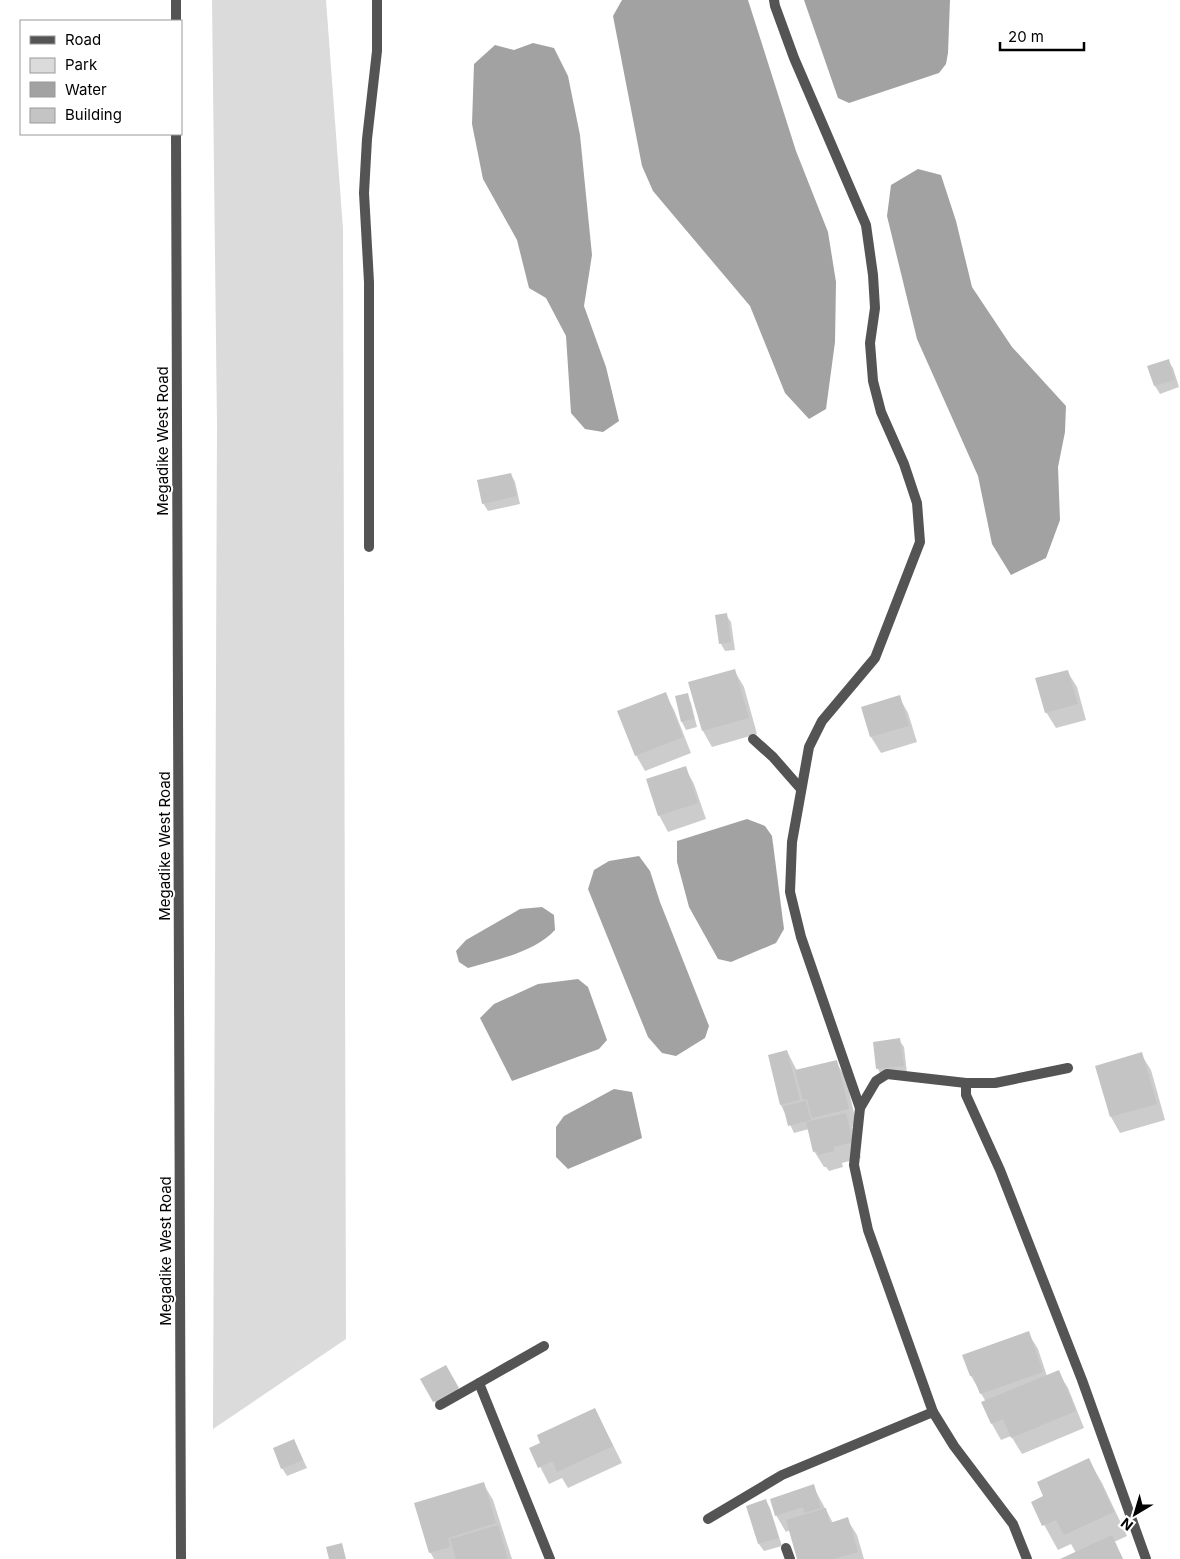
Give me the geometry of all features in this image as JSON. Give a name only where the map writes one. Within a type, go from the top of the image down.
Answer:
[{"type":"street","points":[[176,0],[176,20]]},
{"type":"street","points":[[369,546],[369,282],[364,193],[367,138],[377,51],[377,0]]},
{"type":"street","points":[[774,0],[794,58],[866,225],[873,275],[875,308],[870,343],[873,381],[881,412],[904,464],[917,503],[920,542],[875,658],[822,720],[809,746],[792,842],[790,892],[801,937],[860,1108]]},
{"type":"street","name":"Megadike West Road","points":[[176,135],[181,1559]]},
{"type":"street","points":[[754,739],[773,757],[801,789]]},
{"type":"street","points":[[1027,1559],[1013,1524],[954,1446],[933,1412],[868,1230],[854,1165],[860,1108],[876,1081],[887,1074],[966,1083],[996,1083],[1068,1068]]},
{"type":"street","points":[[966,1083],[966,1095],[1000,1170],[1082,1380],[1146,1559]]},
{"type":"street","points":[[440,1405],[544,1346]]},
{"type":"street","points":[[479,1383],[550,1559]]},
{"type":"street","points":[[708,1519],[782,1475],[933,1412]]},
{"type":"street","points":[[786,1548],[790,1559]]},
{"type":"green space","points":[[212,0],[326,0],[343,229],[346,1339],[213,1429],[217,426]]},
{"type":"water","points":[[622,0],[748,0],[796,151],[828,232],[836,282],[835,342],[826,409],[809,419],[785,393],[750,306],[653,191],[642,166],[613,16]]},
{"type":"water","points":[[804,0],[950,0],[946,64],[939,73],[849,103],[838,98]]},
{"type":"water","points":[[533,43],[554,48],[568,76],[580,135],[592,255],[584,306],[606,367],[619,421],[603,432],[585,429],[571,413],[566,336],[546,298],[529,288],[517,240],[483,179],[472,124],[474,64],[495,45],[514,50]]},
{"type":"water","points":[[918,169],[941,175],[956,221],[972,287],[1012,347],[1066,406],[1065,432],[1058,467],[1060,520],[1046,558],[1011,575],[992,544],[978,476],[917,339],[887,216],[891,185]]},
{"type":"water","points":[[747,819],[765,826],[772,836],[784,929],[776,943],[731,962],[718,959],[689,907],[677,862],[677,841]]},
{"type":"water","points":[[639,856],[650,871],[660,902],[709,1026],[705,1038],[676,1056],[662,1053],[648,1037],[588,889],[594,870],[609,861]]},
{"type":"water","points":[[542,907],[554,915],[555,930],[547,938],[526,950],[468,968],[459,962],[456,951],[466,940],[520,909]]},
{"type":"water","points":[[578,979],[588,987],[607,1040],[599,1049],[512,1081],[480,1018],[494,1004],[538,984]]},
{"type":"water","points":[[614,1089],[632,1092],[642,1138],[568,1169],[556,1157],[556,1127],[564,1116]]},
{"type":"building","points":[[1169,359],[1175,380],[1154,386],[1147,366]]},
{"type":"building","points":[[511,473],[517,496],[482,504],[477,480]]},
{"type":"building","points":[[727,613],[731,642],[719,644],[715,615]]},
{"type":"building","points":[[735,669],[749,718],[702,731],[688,682]]},
{"type":"building","points":[[1068,670],[1078,704],[1045,713],[1035,678]]},
{"type":"building","points":[[666,692],[683,737],[635,756],[617,711]]},
{"type":"building","points":[[688,693],[694,719],[681,722],[675,696]]},
{"type":"building","points":[[900,695],[909,726],[870,737],[861,707]]},
{"type":"building","points":[[686,766],[698,803],[658,816],[646,779]]},
{"type":"building","points":[[900,1038],[904,1066],[876,1069],[873,1042]]},
{"type":"building","points":[[787,1050],[800,1100],[780,1105],[768,1055]]},
{"type":"building","points":[[1142,1052],[1157,1104],[1110,1117],[1095,1066]]},
{"type":"building","points":[[837,1060],[849,1109],[812,1118],[807,1099],[803,1100],[795,1070]]},
{"type":"building","points":[[806,1101],[811,1120],[788,1126],[783,1106]]},
{"type":"building","points":[[846,1113],[853,1142],[834,1147],[834,1151],[818,1155],[817,1151],[813,1152],[806,1122]]},
{"type":"building","points":[[1029,1331],[1043,1372],[980,1394],[973,1376],[970,1376],[962,1355]]},
{"type":"building","points":[[446,1365],[459,1388],[433,1402],[420,1379]]},
{"type":"building","points":[[1059,1370],[1076,1411],[1011,1438],[1003,1419],[991,1424],[981,1402]]},
{"type":"building","points":[[595,1408],[613,1446],[557,1472],[553,1461],[538,1468],[529,1448],[540,1443],[537,1435]]},
{"type":"building","points":[[294,1439],[303,1460],[281,1469],[273,1448]]},
{"type":"building","points":[[1089,1458],[1114,1512],[1064,1535],[1056,1520],[1042,1526],[1031,1502],[1043,1496],[1037,1482]]},
{"type":"building","points":[[484,1482],[496,1523],[448,1538],[450,1547],[429,1553],[414,1503]]},
{"type":"building","points":[[814,1484],[821,1508],[804,1513],[803,1507],[775,1516],[770,1499]]},
{"type":"building","points":[[766,1499],[779,1538],[758,1544],[746,1506]]},
{"type":"building","points":[[826,1508],[830,1523],[848,1517],[858,1552],[834,1559],[797,1559],[786,1520]]},
{"type":"building","points":[[498,1525],[508,1559],[456,1559],[450,1539]]},
{"type":"building","points":[[1112,1535],[1123,1559],[1060,1559]]},
{"type":"building","points":[[342,1543],[346,1559],[329,1559],[326,1547]]}]
